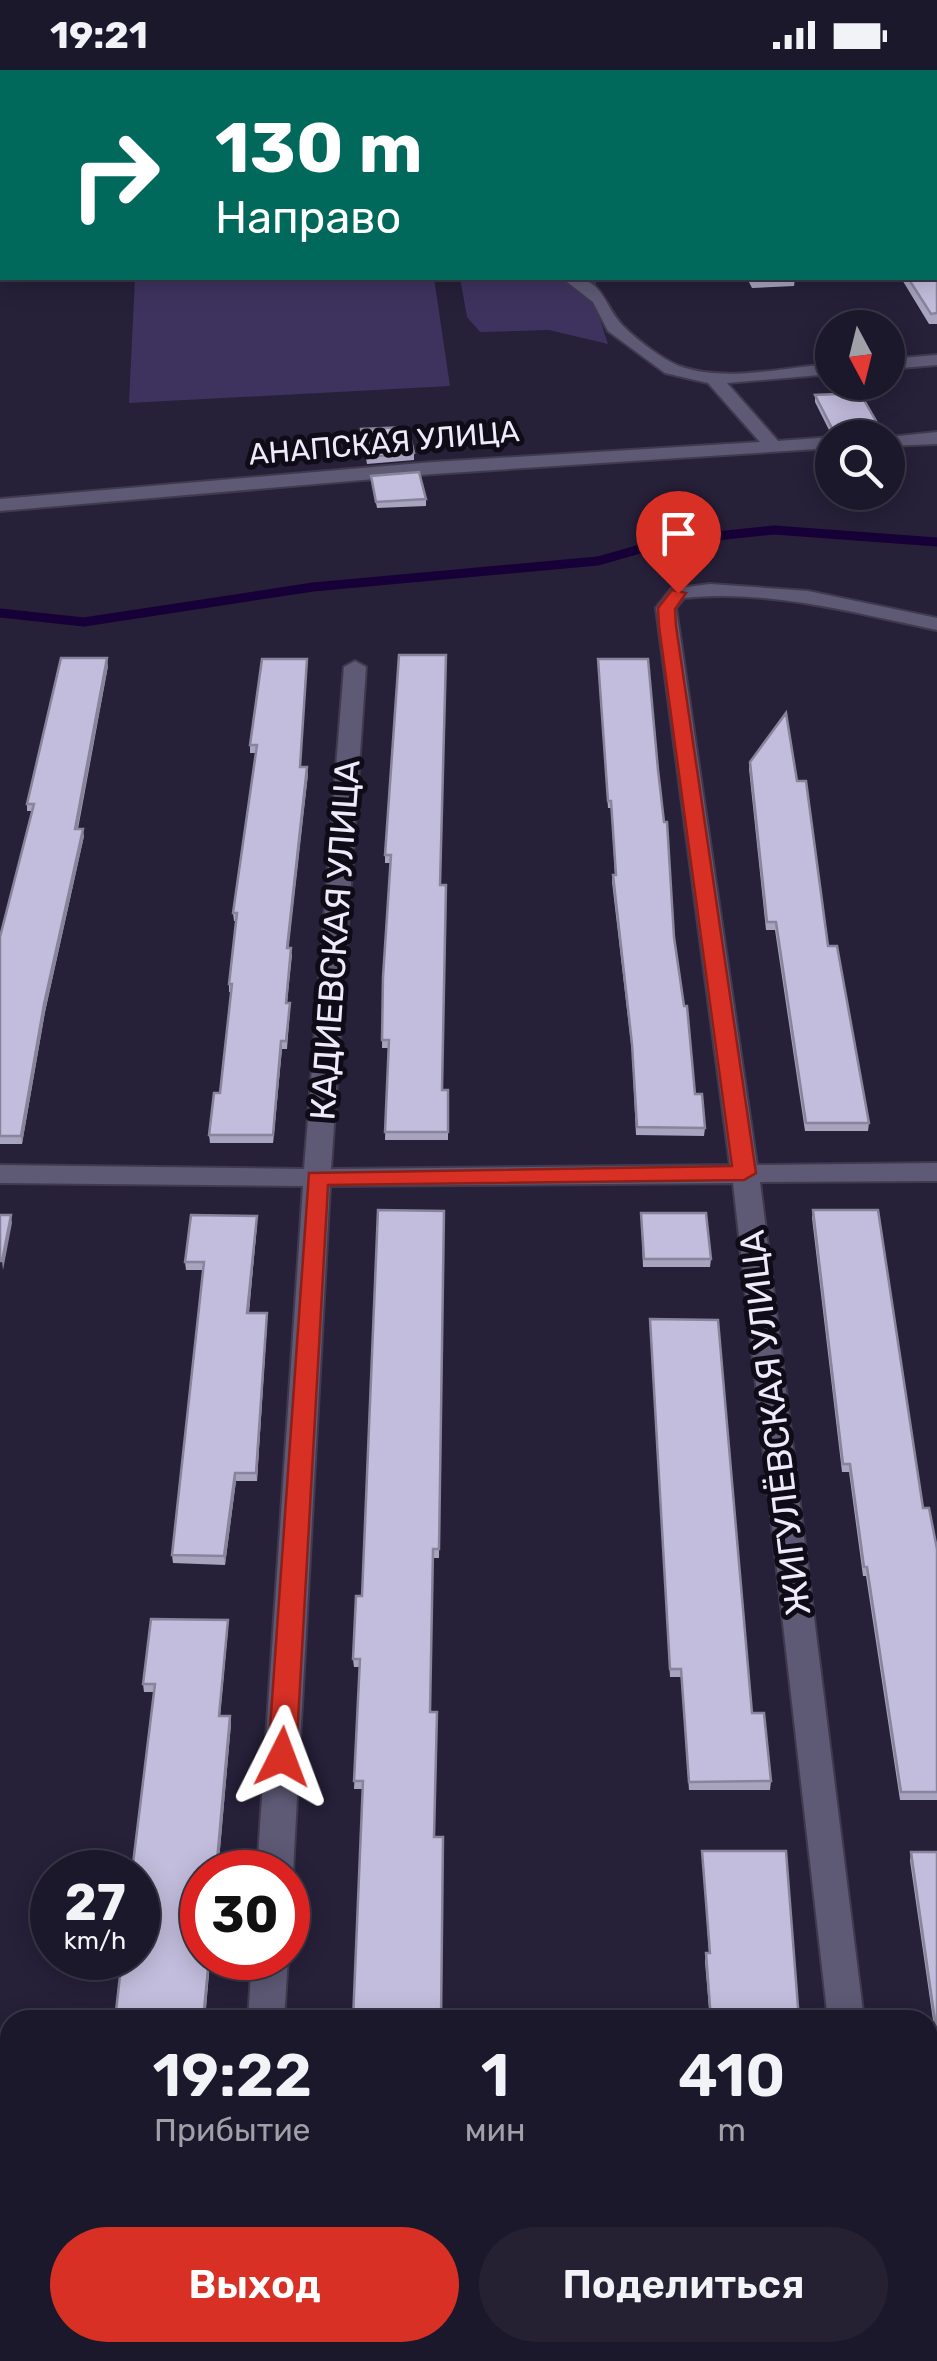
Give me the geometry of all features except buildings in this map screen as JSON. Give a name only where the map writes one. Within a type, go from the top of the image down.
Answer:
[{"type":"street","points":[[573,280],[600,299],[614,327],[671,369],[714,379],[815,370]]},
{"type":"street","points":[[600,299],[605,280]]},
{"type":"street","points":[[905,363],[937,360]]},
{"type":"street","points":[[714,379],[773,446]]},
{"type":"street","points":[[905,439],[937,438]]},
{"type":"street","name":"АНАПСКАЯ УЛИЦА","points":[[0,505],[433,468],[815,444]]},
{"type":"street","name":"ЖИГУЛЁВСКАЯ УЛИЦА","points":[[845,2010],[744,1173],[666,608],[678,593],[708,588],[761,591],[937,624]]},
{"type":"street","name":"КАДИЕВСКАЯ УЛИЦА","points":[[276,1850],[317,1178],[355,667]]},
{"type":"street","points":[[0,1174],[317,1178],[937,1172]]},
{"type":"street","points":[[267,2010],[269,1980]]},
{"type":"shaded area","points":[[135,280],[434,280],[450,386],[129,403]]},
{"type":"shaded area","points":[[460,280],[596,280],[596,307],[608,344],[549,330],[480,332],[467,317]]},
{"type":"waterway","points":[[0,613],[84,622],[313,587],[598,561],[668,541],[774,530],[937,542]]},
{"type":"route","points":[[282,1757],[317,1178],[744,1173],[668,626],[666,608],[678,593]]}]
